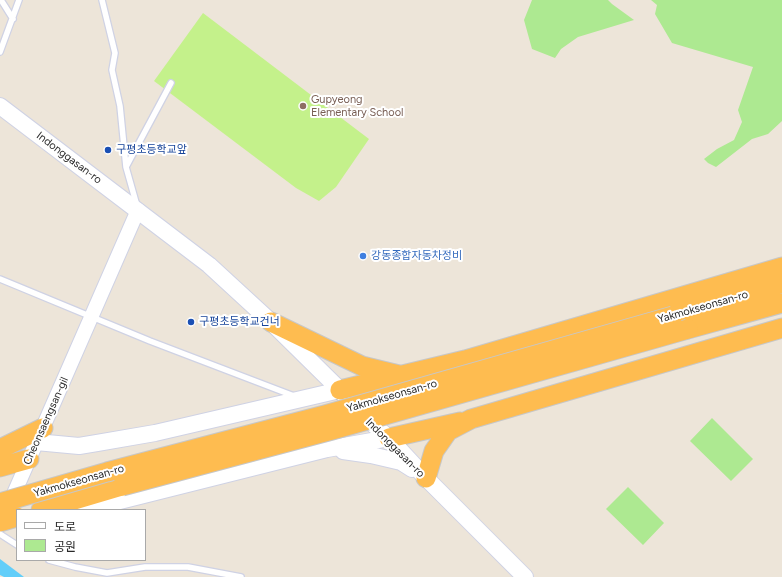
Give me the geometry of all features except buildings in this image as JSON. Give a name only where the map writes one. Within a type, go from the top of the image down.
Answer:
[{"type":"highway","points":[[340,390],[404,376],[465,360],[782,267]]},
{"type":"highway","name":"Yakmokseonsan-ro","points":[[0,503],[107,472],[326,415],[782,284]]},
{"type":"highway","name":"Yakmokseonsan-ro","points":[[44,509],[122,486],[332,430],[782,303]]},
{"type":"highway","points":[[271,322],[362,366],[404,376]]},
{"type":"highway","points":[[389,438],[471,419],[782,328]]},
{"type":"highway","points":[[426,478],[434,451],[448,431],[471,419]]},
{"type":"highway","points":[[0,449],[36,443]]},
{"type":"highway","points":[[0,467],[36,443]]},
{"type":"highway","points":[[0,522],[16,517]]},
{"type":"main road","name":"Indonggasan-ro","points":[[0,106],[209,265],[271,322],[340,390],[362,415],[389,438],[426,478],[524,577]]},
{"type":"main road","points":[[36,443],[79,446],[155,433],[340,390]]},
{"type":"main road","points":[[88,509],[327,449],[389,438]]},
{"type":"main road","points":[[327,449],[371,455],[400,462],[426,478]]},
{"type":"main road","points":[[0,532],[16,527]]},
{"type":"street","name":"Cheonsaengsan-gil","points":[[0,525],[138,210]]},
{"type":"lane","points":[[1,0],[13,19]]},
{"type":"lane","points":[[0,52],[19,0]]},
{"type":"lane","points":[[102,0],[115,53],[112,70],[120,106],[126,167],[138,210]]},
{"type":"lane","points":[[126,167],[172,83]]},
{"type":"lane","points":[[0,279],[150,341],[301,399]]},
{"type":"lane","points":[[0,532],[16,544]]},
{"type":"lane","points":[[53,561],[107,573],[145,567],[188,567],[242,577]]},
{"type":"green space","points":[[532,0],[608,0],[634,20],[578,37],[561,49],[555,58],[532,49],[524,20]]},
{"type":"green space","points":[[651,0],[782,0],[782,121],[768,134],[752,139],[716,167],[704,159],[717,149],[734,140],[742,122],[738,110],[753,67],[672,43],[655,14],[657,5]]},
{"type":"green space","points":[[203,13],[369,139],[336,187],[319,201],[296,188],[154,81]]},
{"type":"green space","points":[[712,418],[753,459],[731,481],[690,441]]},
{"type":"green space","points":[[628,487],[664,523],[643,545],[606,509]]},
{"type":"water","points":[[0,559],[24,577],[4,577],[0,575]]},
{"type":"place","name":"Gupyeong Elementary School","points":[[303,106]]},
{"type":"place","name":"구평초등학교앞","points":[[108,150]]},
{"type":"place","name":"강동종합자동차정비","points":[[363,256]]},
{"type":"place","name":"구평초등학교건너","points":[[191,322]]}]
